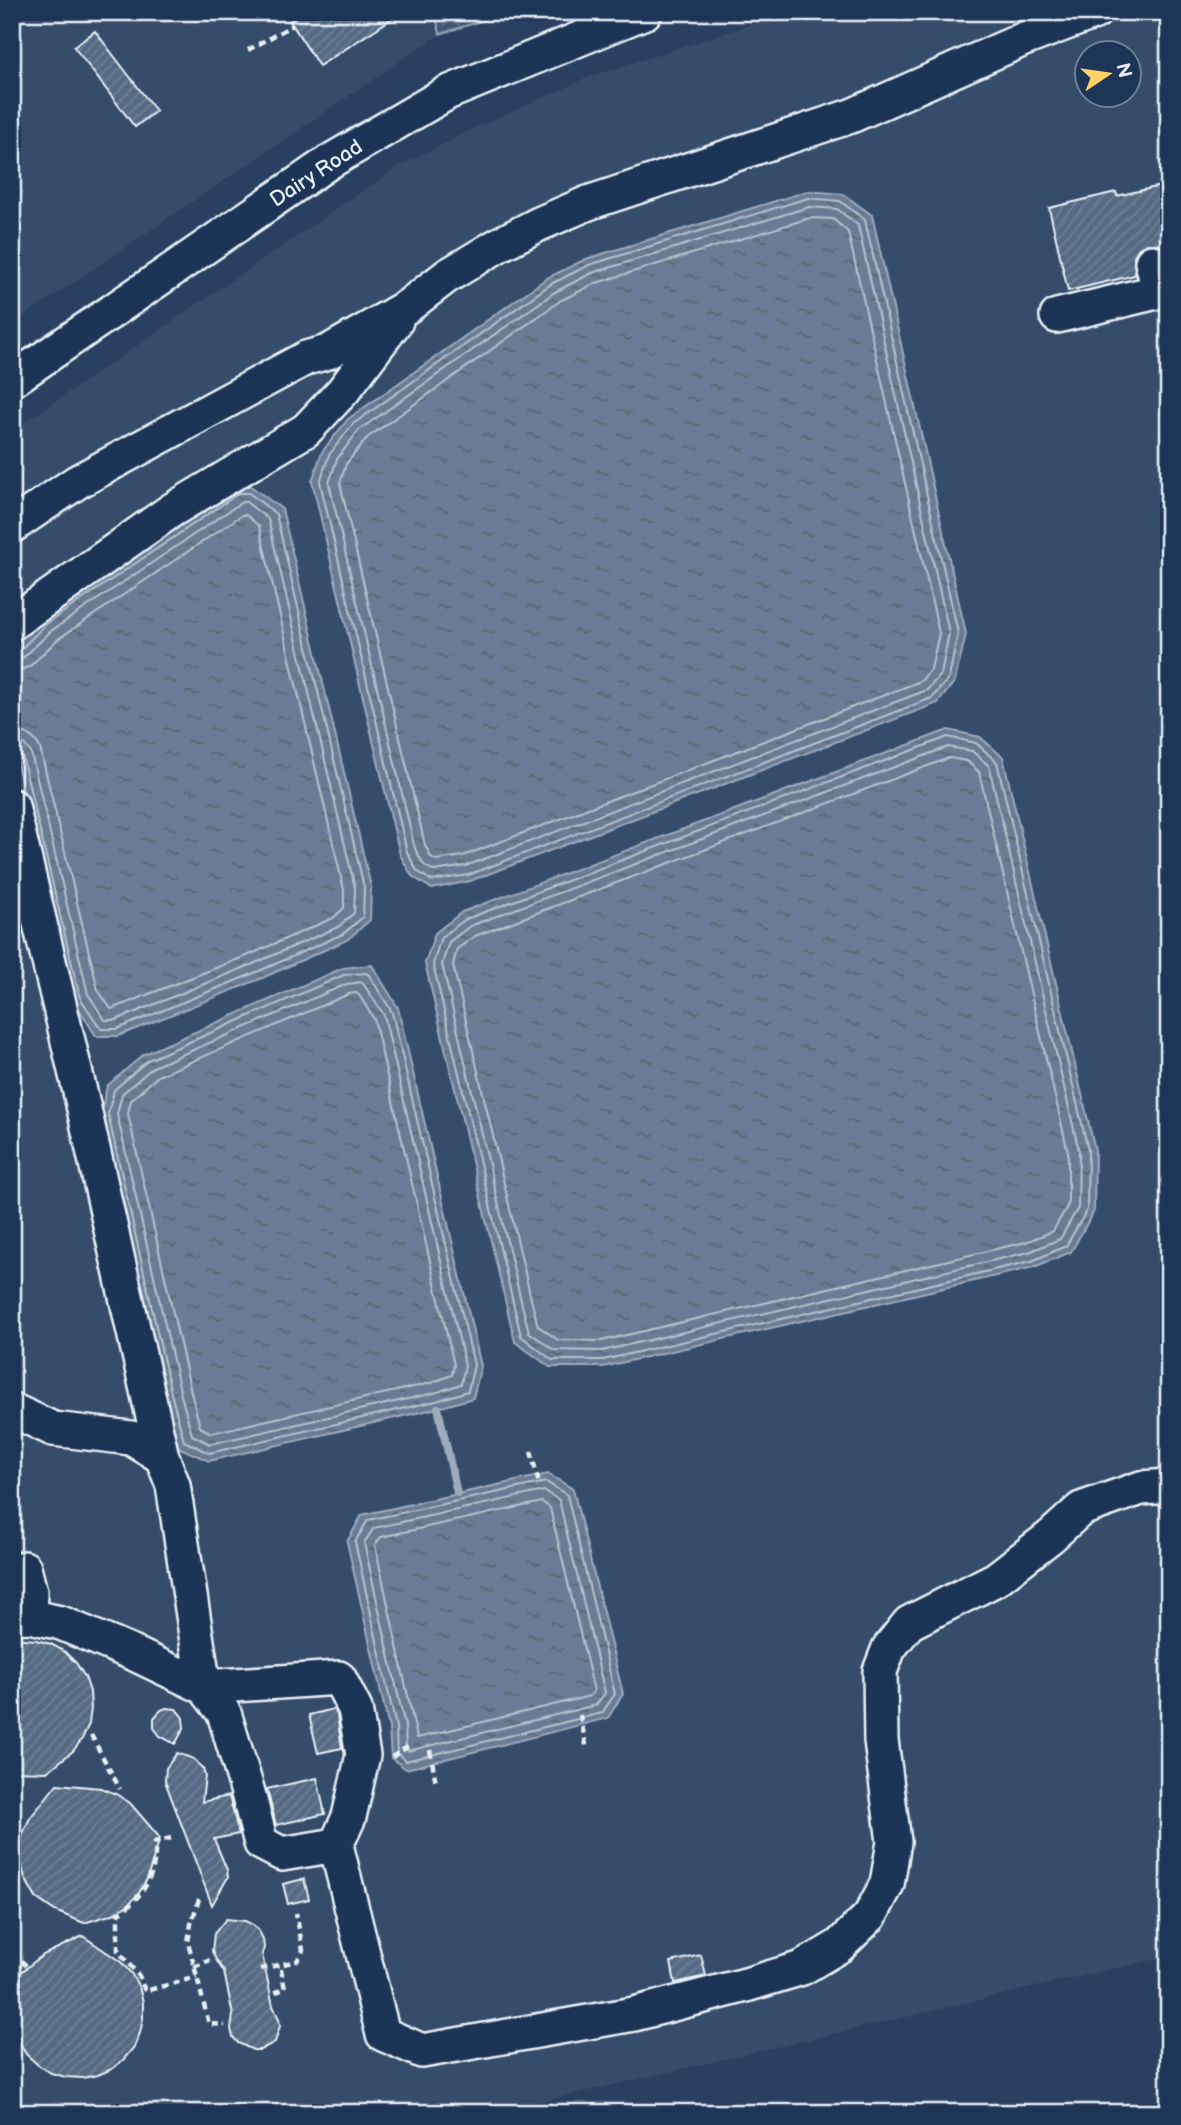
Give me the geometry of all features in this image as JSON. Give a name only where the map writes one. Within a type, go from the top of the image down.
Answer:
[{"type":"street","name":"Dairy Road","points":[[12,380],[329,162],[447,93],[645,12]]},
{"type":"street","points":[[12,526],[77,482],[306,358],[328,352],[408,306],[447,275],[539,224],[588,203],[851,116],[1024,39],[1095,12]]},
{"type":"street","points":[[1057,316],[1147,284]]},
{"type":"street","points":[[12,622],[172,510],[306,430],[343,391],[408,306]]},
{"type":"street","points":[[328,352],[344,361],[343,391]]},
{"type":"street","points":[[12,806],[82,1100],[162,1457],[173,1485],[204,1687]]},
{"type":"street","points":[[12,1410],[53,1429],[131,1438],[162,1457]]},
{"type":"street","points":[[204,1687],[339,1678],[355,1709],[363,1755],[349,1817],[336,1845],[383,2034],[422,2051],[634,2014],[802,1968],[839,1946],[870,1916],[887,1884],[894,1842],[881,1740],[880,1671],[889,1648],[909,1623],[996,1579],[1081,1509],[1141,1488],[1169,1486]]},
{"type":"street","points":[[24,1569],[30,1592],[21,1617],[61,1623],[204,1687],[224,1713],[261,1843],[282,1854],[336,1845]]},
{"type":"path","points":[[248,50],[293,25]]},
{"type":"path","points":[[531,1451],[539,1484]]},
{"type":"path","points":[[580,1715],[587,1750]]},
{"type":"path","points":[[91,1735],[120,1789]]},
{"type":"path","points":[[430,1750],[436,1783]]},
{"type":"path","points":[[171,1838],[155,1842],[153,1872],[145,1890],[131,1906],[118,1914],[118,1951],[139,1976],[145,1991],[197,1977]]},
{"type":"path","points":[[12,1862],[21,1861]]},
{"type":"path","points":[[12,1876],[19,1874]]},
{"type":"path","points":[[199,1899],[188,1942],[209,2024],[225,2025]]},
{"type":"path","points":[[260,1969],[297,1961],[303,1950],[296,1913]]},
{"type":"path","points":[[12,1953],[28,1967]]},
{"type":"path","points":[[194,1967],[210,1960]]},
{"type":"path","points":[[275,1992],[285,1989],[280,1964]]},
{"type":"shaded area","points":[[12,12],[435,12],[440,34],[12,324]]},
{"type":"shaded area","points":[[435,12],[509,12],[440,34]]},
{"type":"shaded area","points":[[790,12],[1169,12],[1169,1956],[492,2113],[12,2113],[12,431],[398,167],[473,129],[589,77]]},
{"type":"water","points":[[808,191],[843,194],[872,215],[966,634],[955,681],[938,703],[470,881],[432,889],[412,876],[400,855],[312,481],[322,452],[348,419],[547,278],[586,259]]},
{"type":"water","points":[[249,485],[282,509],[371,887],[370,920],[347,940],[260,979],[118,1036],[96,1036],[74,1001],[12,743],[12,647],[41,619],[237,486]]},
{"type":"water","points":[[948,730],[980,737],[1003,757],[1095,1150],[1094,1211],[1071,1252],[1034,1267],[603,1367],[550,1367],[515,1342],[425,963],[435,933],[462,912]]},
{"type":"water","points":[[372,965],[398,1008],[481,1366],[473,1398],[209,1461],[178,1447],[101,1113],[107,1086],[144,1054],[343,968]]},
{"type":"water","points":[[548,1474],[573,1489],[623,1694],[608,1718],[406,1769],[391,1758],[389,1728],[347,1542],[362,1515]]},
{"type":"building","points":[[304,12],[402,12],[319,66],[290,21]]},
{"type":"building","points":[[95,31],[156,111],[135,127],[74,47]]},
{"type":"building","points":[[1169,184],[1169,254],[1158,244],[1147,244],[1139,248],[1134,256],[1135,275],[1068,291],[1049,208],[1116,192],[1117,196]]},
{"type":"building","points":[[12,1638],[36,1640],[65,1652],[85,1677],[90,1692],[89,1724],[82,1739],[73,1751],[47,1772],[12,1771]]},
{"type":"building","points":[[166,1708],[176,1709],[183,1718],[184,1728],[175,1744],[160,1736],[154,1728],[154,1718]]},
{"type":"building","points":[[334,1709],[342,1748],[318,1753],[309,1715]]},
{"type":"building","points":[[177,1753],[194,1759],[203,1769],[205,1776],[202,1802],[229,1796],[239,1834],[214,1839],[228,1877],[212,1905],[165,1781],[166,1768]]},
{"type":"building","points":[[317,1778],[325,1814],[276,1825],[267,1789]]},
{"type":"building","points":[[57,1784],[101,1788],[116,1794],[130,1803],[160,1838],[147,1879],[139,1893],[128,1905],[113,1914],[84,1923],[55,1911],[36,1898],[25,1878],[21,1863],[23,1833],[30,1818]]},
{"type":"building","points":[[304,1879],[309,1899],[288,1904],[283,1884]]},
{"type":"building","points":[[226,1919],[245,1921],[253,1925],[263,1939],[262,1954],[280,2026],[275,2042],[260,2050],[253,2050],[238,2043],[233,2037],[233,2015],[224,1972],[212,1951],[214,1934]]},
{"type":"building","points":[[83,1936],[121,1962],[131,1973],[143,2002],[143,2018],[134,2047],[112,2069],[82,2078],[66,2077],[51,2073],[38,2065],[26,2054],[18,2041],[12,2026],[12,1979],[43,1955]]},
{"type":"building","points":[[701,1955],[706,1976],[675,1983],[671,1962]]},
{"type":"waterway","points":[[438,1408],[457,1493]]}]
